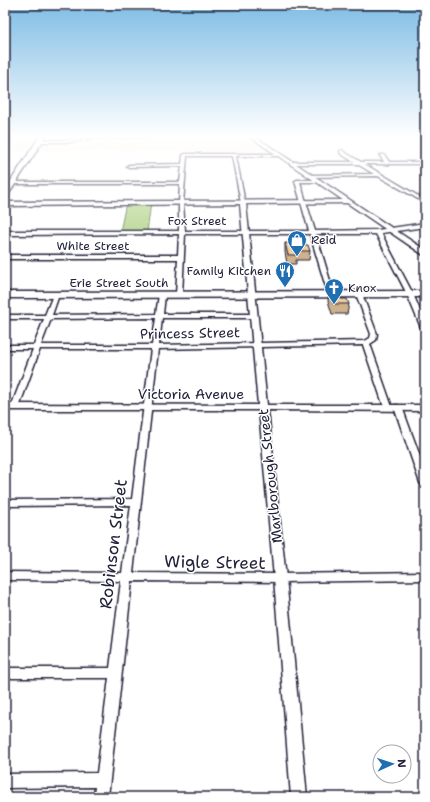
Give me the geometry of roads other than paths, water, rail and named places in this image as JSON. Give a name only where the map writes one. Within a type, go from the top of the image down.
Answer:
[{"type":"main road","points":[[6,191],[19,173]]},
{"type":"main road","points":[[306,173],[425,254]]},
{"type":"main road","name":"Erie Street South","points":[[5,295],[425,294]]},
{"type":"street","points":[[179,295],[183,173]]},
{"type":"street","name":"Marlborough Street","points":[[238,173],[243,202],[258,345],[299,797]]},
{"type":"street","points":[[377,173],[425,202]]},
{"type":"street","points":[[310,176],[380,175]]},
{"type":"street","points":[[317,181],[297,181],[331,294]]},
{"type":"street","points":[[13,183],[182,182]]},
{"type":"street","points":[[415,196],[425,194]]},
{"type":"street","points":[[5,204],[347,202]]},
{"type":"street","name":"Fox Street","points":[[5,232],[378,232],[425,225]]},
{"type":"street","points":[[378,232],[410,294],[425,330]]},
{"type":"street","name":"White Street","points":[[5,257],[180,257]]},
{"type":"street","name":"Princess Street","points":[[5,347],[155,347],[366,343],[374,339],[370,322],[359,294]]},
{"type":"street","points":[[15,407],[56,295]]},
{"type":"street","name":"Robinson Street","points":[[101,797],[158,316],[162,295]]},
{"type":"street","points":[[5,317],[254,316]]},
{"type":"street","points":[[366,343],[388,407]]},
{"type":"street","name":"Victoria Avenue","points":[[5,407],[425,408]]},
{"type":"street","points":[[398,407],[425,483]]},
{"type":"street","points":[[5,503],[136,502]]},
{"type":"street","name":"Wigle Street","points":[[5,576],[280,578],[425,576]]},
{"type":"street","points":[[5,674],[115,673]]},
{"type":"street","points":[[5,781],[103,780]]},
{"type":"place","name":"Reid","points":[[297,257]]},
{"type":"place","name":"Family Kitchen","points":[[285,288]]},
{"type":"place","name":"Knox","points":[[334,305]]}]
